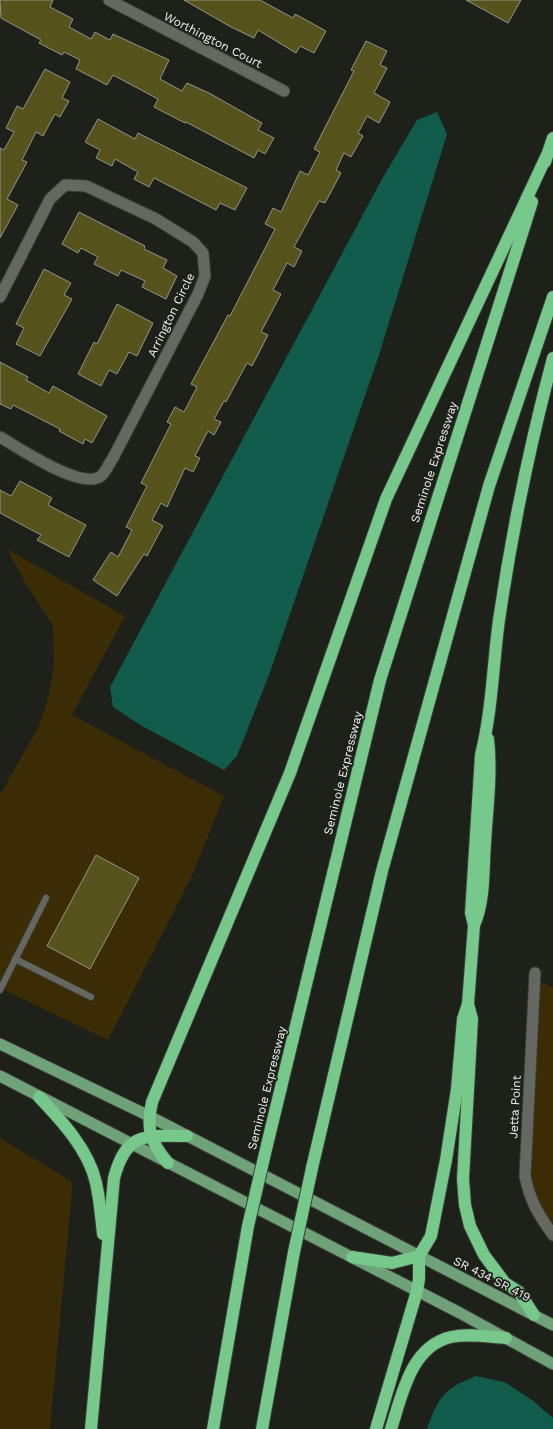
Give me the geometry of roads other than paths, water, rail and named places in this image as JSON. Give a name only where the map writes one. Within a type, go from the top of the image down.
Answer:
[{"type":"highway","name":"Seminole Expressway","points":[[213,1429],[248,1226],[380,680],[553,138]]},
{"type":"highway","points":[[168,1162],[156,1149],[151,1137],[149,1116],[152,1102],[290,773],[386,499],[547,155]]},
{"type":"highway","points":[[262,1429],[294,1252],[312,1168],[382,871],[489,486],[553,297]]},
{"type":"highway","points":[[376,1429],[417,1291],[419,1279],[419,1256],[431,1236],[440,1192],[457,1089],[463,1019],[468,1004],[474,925],[478,915],[484,852],[490,756],[487,730],[499,621],[528,460],[553,358]]},
{"type":"highway","points":[[468,1004],[472,1019],[463,1179],[465,1206],[470,1226],[484,1255],[505,1283],[519,1292],[534,1315]]},
{"type":"highway","points":[[39,1096],[59,1118],[82,1149],[96,1181],[106,1254]]},
{"type":"highway","points":[[90,1429],[114,1178],[119,1158],[130,1143],[151,1137],[187,1136]]},
{"type":"highway","points":[[352,1257],[392,1262],[419,1256]]},
{"type":"highway","points":[[391,1429],[408,1379],[418,1358],[432,1345],[452,1337],[476,1335],[506,1338]]},
{"type":"main road","name":"SR 434 SR 419","points":[[0,1044],[149,1116],[553,1325]]},
{"type":"main road","points":[[0,1076],[352,1257],[553,1364]]},
{"type":"street","name":"Worthington Court","points":[[109,0],[284,91]]},
{"type":"street","name":"Arrington Circle","points":[[0,297],[50,199],[65,185],[86,186],[156,219],[193,242],[203,253],[205,276],[198,294],[112,458],[101,476],[88,480],[69,475],[0,437]]},
{"type":"street","name":"Jetta Point","points":[[535,973],[525,1176],[528,1192],[536,1212],[553,1235]]},
{"type":"lane","points":[[0,990],[46,898]]},
{"type":"lane","points":[[15,959],[91,997]]}]
